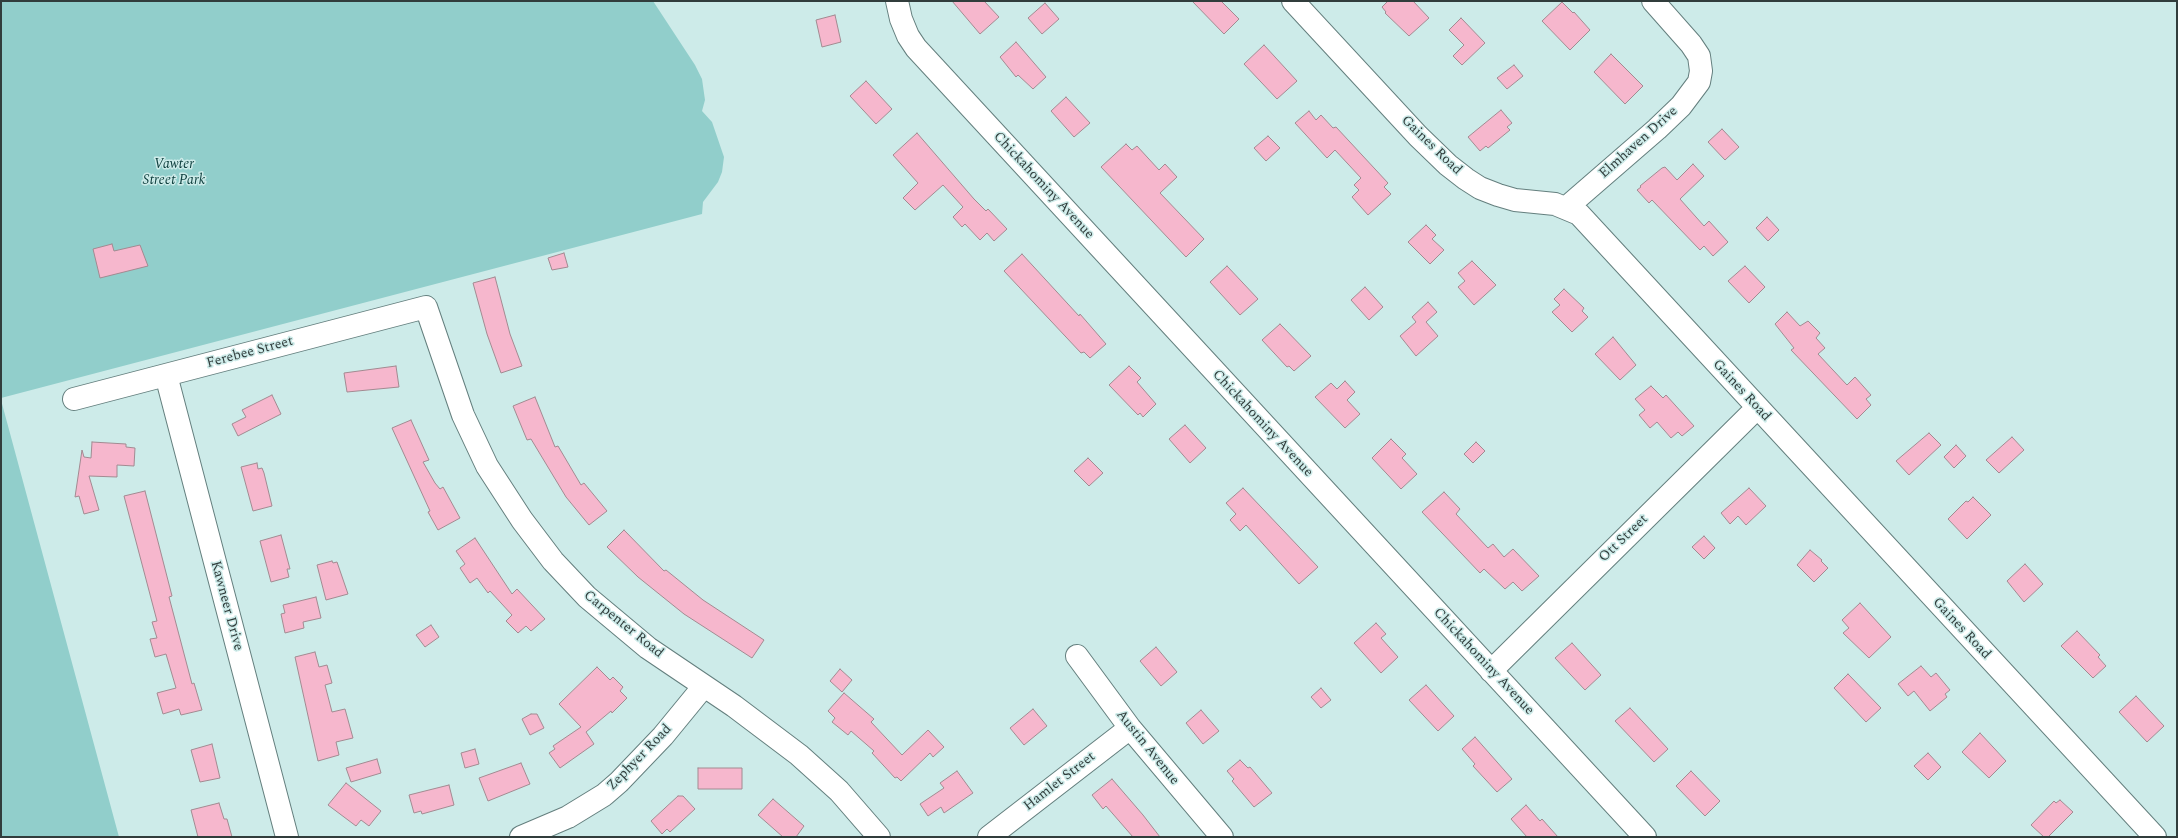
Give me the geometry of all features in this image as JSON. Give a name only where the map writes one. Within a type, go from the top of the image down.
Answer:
[{"type":"street","name":"Chickahominy Avenue","points":[[897,1],[901,19],[908,36],[916,48],[1645,837]]},
{"type":"street","name":"Gaines Road","points":[[1293,1],[1418,136],[1448,165],[1466,179],[1480,188],[1515,200],[1555,204],[1567,207],[1579,214],[2155,837]]},
{"type":"street","name":"Elmhaven Drive","points":[[1567,207],[1610,171],[1681,106],[1699,82],[1701,72],[1699,56],[1691,44],[1653,1]]},
{"type":"street","name":"Ferebee Street","points":[[74,400],[426,307]]},
{"type":"street","name":"Carpenter Road","points":[[426,307],[463,415],[487,466],[522,520],[553,561],[603,612],[648,648],[704,686],[799,755],[839,791],[880,837]]},
{"type":"street","name":"Kawneer Drive","points":[[166,375],[288,837]]},
{"type":"street","name":"Ott Street","points":[[1491,671],[1757,408]]},
{"type":"street","name":"Austin Avenue","points":[[1077,656],[1130,728],[1222,837]]},
{"type":"street","name":"Zephyer Road","points":[[521,837],[568,817],[604,795],[619,782],[663,736],[704,686]]},
{"type":"street","name":"Hamlet Street","points":[[990,837],[1130,728]]},
{"type":"green space","name":"Vawter Street Park","points":[[1,1],[653,1],[695,65],[702,79],[705,100],[702,111],[712,122],[724,157],[722,172],[718,182],[703,202],[702,214],[1,398]]},
{"type":"green space","points":[[1,400],[119,837],[1,837]]},
{"type":"building","points":[[952,1],[984,1],[999,17],[980,34]]},
{"type":"building","points":[[1192,1],[1221,1],[1239,19],[1224,34]]},
{"type":"building","points":[[1388,1],[1413,1],[1429,18],[1409,36],[1385,13],[1386,12],[1382,7]]},
{"type":"building","points":[[1562,2],[1573,13],[1574,12],[1590,30],[1570,50],[1542,21]]},
{"type":"building","points":[[1045,3],[1059,19],[1042,34],[1028,18]]},
{"type":"building","points":[[835,15],[841,42],[822,47],[816,20]]},
{"type":"building","points":[[1461,18],[1485,43],[1462,65],[1453,56],[1464,45],[1449,30]]},
{"type":"building","points":[[1016,42],[1046,77],[1033,89],[1018,75],[1016,77],[1000,57]]},
{"type":"building","points":[[1264,45],[1297,81],[1277,99],[1244,64]]},
{"type":"building","points":[[1611,54],[1643,86],[1625,104],[1594,72]]},
{"type":"building","points":[[1514,65],[1523,76],[1507,89],[1497,78]]},
{"type":"building","points":[[866,81],[892,109],[876,124],[850,96]]},
{"type":"building","points":[[1066,97],[1090,123],[1074,137],[1051,111]]},
{"type":"building","points":[[1501,110],[1512,123],[1507,127],[1510,130],[1488,148],[1486,146],[1480,151],[1468,137]]},
{"type":"building","points":[[1309,111],[1316,120],[1321,115],[1333,128],[1336,127],[1388,183],[1384,187],[1391,194],[1368,215],[1352,197],[1359,190],[1354,185],[1361,178],[1335,150],[1327,158],[1295,123]]},
{"type":"building","points":[[1722,129],[1739,147],[1725,160],[1708,142]]},
{"type":"building","points":[[917,133],[974,199],[986,211],[988,209],[1007,229],[994,241],[987,233],[980,240],[965,224],[962,227],[953,217],[963,207],[943,185],[915,210],[903,198],[918,183],[893,155]]},
{"type":"building","points":[[1268,136],[1280,148],[1266,161],[1254,148]]},
{"type":"building","points":[[1126,144],[1132,150],[1137,146],[1159,170],[1165,164],[1177,177],[1160,193],[1204,239],[1186,257],[1101,167]]},
{"type":"building","points":[[1693,164],[1704,176],[1680,199],[1704,226],[1709,221],[1728,242],[1713,256],[1704,246],[1700,250],[1652,200],[1649,203],[1637,190],[1662,168],[1665,167],[1677,180]]},
{"type":"building","points":[[1767,217],[1779,230],[1768,241],[1756,228]]},
{"type":"building","points":[[1426,225],[1436,235],[1432,239],[1444,250],[1430,264],[1408,242]]},
{"type":"building","points":[[112,244],[114,251],[140,245],[148,266],[100,278],[93,249]]},
{"type":"building","points":[[564,253],[568,267],[552,270],[548,258]]},
{"type":"building","points":[[1022,254],[1079,316],[1080,314],[1106,344],[1090,358],[1084,352],[1081,353],[1004,271]]},
{"type":"building","points":[[1472,261],[1496,285],[1474,305],[1458,287],[1465,281],[1458,273]]},
{"type":"building","points":[[1227,266],[1258,299],[1240,315],[1210,282]]},
{"type":"building","points":[[1745,266],[1765,287],[1749,303],[1728,281]]},
{"type":"building","points":[[495,277],[510,334],[522,366],[501,373],[487,334],[473,283]]},
{"type":"building","points":[[1365,287],[1383,307],[1369,320],[1351,300]]},
{"type":"building","points":[[1564,289],[1584,308],[1582,311],[1588,317],[1572,332],[1552,312],[1560,305],[1554,299]]},
{"type":"building","points":[[1428,302],[1437,312],[1426,322],[1438,336],[1416,356],[1400,336],[1416,322],[1412,317]]},
{"type":"building","points":[[1787,312],[1800,326],[1808,321],[1820,333],[1816,338],[1825,348],[1818,354],[1847,385],[1855,377],[1871,395],[1866,399],[1871,405],[1857,419],[1791,350],[1794,348],[1775,324]]},
{"type":"building","points":[[1280,324],[1311,356],[1294,371],[1289,366],[1287,367],[1262,340]]},
{"type":"building","points":[[1613,337],[1636,365],[1620,380],[1595,354]]},
{"type":"building","points":[[396,366],[399,387],[347,392],[344,373]]},
{"type":"building","points":[[1129,366],[1141,378],[1137,382],[1156,404],[1143,417],[1140,413],[1138,415],[1109,385]]},
{"type":"building","points":[[1345,381],[1355,392],[1347,400],[1360,414],[1345,428],[1315,397],[1331,383],[1337,389]]},
{"type":"building","points":[[1651,386],[1663,398],[1666,395],[1694,426],[1682,436],[1678,432],[1671,438],[1657,422],[1650,428],[1639,415],[1645,410],[1635,399]]},
{"type":"building","points":[[272,395],[281,414],[238,436],[232,424],[246,417],[242,410]]},
{"type":"building","points":[[535,397],[555,447],[558,446],[581,485],[584,483],[607,511],[589,525],[566,497],[531,439],[527,440],[513,406]]},
{"type":"building","points":[[411,420],[429,460],[423,462],[435,483],[440,489],[443,487],[460,518],[438,530],[428,512],[430,511],[392,428]]},
{"type":"building","points":[[1185,425],[1206,448],[1190,463],[1169,439]]},
{"type":"building","points":[[1929,433],[1941,445],[1909,475],[1896,461]]},
{"type":"building","points":[[2012,437],[2024,450],[1999,473],[1986,460]]},
{"type":"building","points":[[1391,439],[1406,454],[1402,458],[1417,474],[1401,489],[1372,458]]},
{"type":"building","points":[[92,442],[126,444],[126,447],[135,448],[134,466],[117,465],[117,477],[89,476],[99,510],[84,514],[79,496],[75,497],[82,450],[84,457],[91,458]]},
{"type":"building","points":[[1476,442],[1485,451],[1473,463],[1464,454]]},
{"type":"building","points":[[1956,445],[1966,456],[1954,468],[1944,457]]},
{"type":"building","points":[[1088,458],[1103,473],[1089,486],[1074,471]]},
{"type":"building","points":[[257,463],[258,469],[262,468],[264,473],[272,506],[253,511],[241,467]]},
{"type":"building","points":[[1243,488],[1318,567],[1299,584],[1246,525],[1240,531],[1230,520],[1236,514],[1226,503]]},
{"type":"building","points":[[1749,488],[1766,506],[1746,525],[1738,516],[1730,524],[1721,513]]},
{"type":"building","points":[[145,491],[172,596],[169,597],[192,684],[194,683],[202,710],[181,715],[179,709],[163,714],[157,693],[176,688],[166,654],[155,657],[150,639],[157,638],[152,622],[157,621],[124,496]]},
{"type":"building","points":[[1444,492],[1460,509],[1456,514],[1488,548],[1493,544],[1504,557],[1513,549],[1539,576],[1522,591],[1513,582],[1505,589],[1484,569],[1480,573],[1422,512]]},
{"type":"building","points":[[1973,497],[1991,515],[1967,539],[1948,519],[1966,501],[1968,502]]},
{"type":"building","points":[[624,530],[664,571],[666,570],[703,600],[764,640],[752,658],[684,614],[638,577],[607,547]]},
{"type":"building","points":[[281,535],[290,569],[287,569],[289,577],[271,582],[260,541]]},
{"type":"building","points":[[1704,536],[1715,548],[1704,559],[1692,547]]},
{"type":"building","points":[[475,538],[512,594],[517,589],[545,619],[531,631],[526,626],[518,633],[506,621],[512,615],[490,591],[488,593],[477,578],[470,583],[460,568],[465,564],[456,551]]},
{"type":"building","points":[[1810,550],[1822,560],[1821,561],[1828,568],[1814,582],[1797,565]]},
{"type":"building","points":[[332,561],[333,563],[337,562],[348,594],[326,600],[317,565]]},
{"type":"building","points":[[2025,564],[2043,584],[2024,602],[2007,581]]},
{"type":"building","points":[[316,597],[321,618],[303,622],[304,628],[285,633],[281,614],[285,613],[283,605]]},
{"type":"building","points":[[1860,603],[1891,637],[1869,658],[1843,633],[1849,628],[1842,620]]},
{"type":"building","points":[[1376,623],[1386,634],[1381,638],[1398,657],[1381,673],[1354,643]]},
{"type":"building","points":[[431,625],[439,637],[425,647],[416,635]]},
{"type":"building","points":[[2077,631],[2100,655],[2098,657],[2106,666],[2093,678],[2061,646]]},
{"type":"building","points":[[1572,643],[1601,675],[1585,690],[1555,658]]},
{"type":"building","points":[[1156,647],[1177,672],[1161,686],[1140,661]]},
{"type":"building","points":[[315,652],[319,667],[327,665],[332,683],[325,685],[332,712],[345,709],[353,738],[336,742],[339,755],[318,761],[295,657]]},
{"type":"building","points":[[1921,666],[1931,677],[1936,673],[1950,690],[1945,694],[1947,697],[1930,711],[1914,691],[1908,696],[1898,684]]},
{"type":"building","points":[[597,667],[610,680],[613,677],[623,687],[620,691],[627,698],[612,713],[611,711],[586,732],[594,744],[560,768],[549,753],[555,749],[553,746],[581,727],[559,704]]},
{"type":"building","points":[[840,669],[852,680],[842,692],[830,681]]},
{"type":"building","points":[[1848,674],[1881,708],[1866,722],[1834,688]]},
{"type":"building","points":[[1426,685],[1454,716],[1438,731],[1409,700]]},
{"type":"building","points":[[1321,688],[1331,700],[1321,708],[1311,697]]},
{"type":"building","points":[[844,693],[874,719],[871,722],[902,755],[928,730],[944,747],[933,757],[930,753],[901,781],[897,777],[895,778],[872,753],[874,751],[851,731],[848,735],[832,722],[835,718],[828,711]]},
{"type":"building","points":[[2136,696],[2164,726],[2147,742],[2119,712]]},
{"type":"building","points":[[1630,708],[1668,749],[1654,762],[1615,721]]},
{"type":"building","points":[[1033,709],[1047,726],[1024,745],[1010,728]]},
{"type":"building","points":[[1201,710],[1219,731],[1203,744],[1186,723]]},
{"type":"building","points":[[531,714],[537,714],[544,728],[530,735],[522,719]]},
{"type":"building","points":[[1980,733],[2006,761],[1989,778],[1962,752]]},
{"type":"building","points":[[1475,737],[1512,779],[1497,792],[1473,766],[1475,764],[1462,749]]},
{"type":"building","points":[[212,744],[220,778],[200,782],[191,750]]},
{"type":"building","points":[[475,749],[479,764],[465,768],[461,753]]},
{"type":"building","points":[[1928,753],[1941,767],[1928,780],[1914,766]]},
{"type":"building","points":[[377,759],[381,773],[351,782],[346,768]]},
{"type":"building","points":[[1240,760],[1248,768],[1250,767],[1272,793],[1254,807],[1232,781],[1234,779],[1227,771]]},
{"type":"building","points":[[521,763],[530,784],[488,801],[479,778]]},
{"type":"building","points":[[698,768],[742,768],[742,789],[698,789]]},
{"type":"building","points":[[957,771],[973,793],[944,813],[941,807],[928,816],[920,804],[944,788],[940,783]]},
{"type":"building","points":[[1691,771],[1720,801],[1705,816],[1676,786]]},
{"type":"building","points":[[1112,779],[1160,837],[1133,837],[1106,806],[1103,809],[1092,795]]},
{"type":"building","points":[[346,783],[381,811],[369,826],[361,820],[356,826],[328,805]]},
{"type":"building","points":[[449,785],[454,805],[422,814],[421,811],[414,813],[409,795]]},
{"type":"building","points":[[678,796],[683,796],[695,809],[670,832],[667,829],[662,834],[651,821]]},
{"type":"building","points":[[773,799],[804,826],[796,837],[783,837],[758,815]]},
{"type":"building","points":[[2060,800],[2073,812],[2048,837],[2044,837],[2031,825],[2054,801],[2056,803]]},
{"type":"building","points":[[219,803],[224,819],[227,819],[232,837],[198,837],[191,810]]},
{"type":"building","points":[[1526,805],[1540,821],[1542,819],[1558,837],[1527,837],[1511,819]]}]
